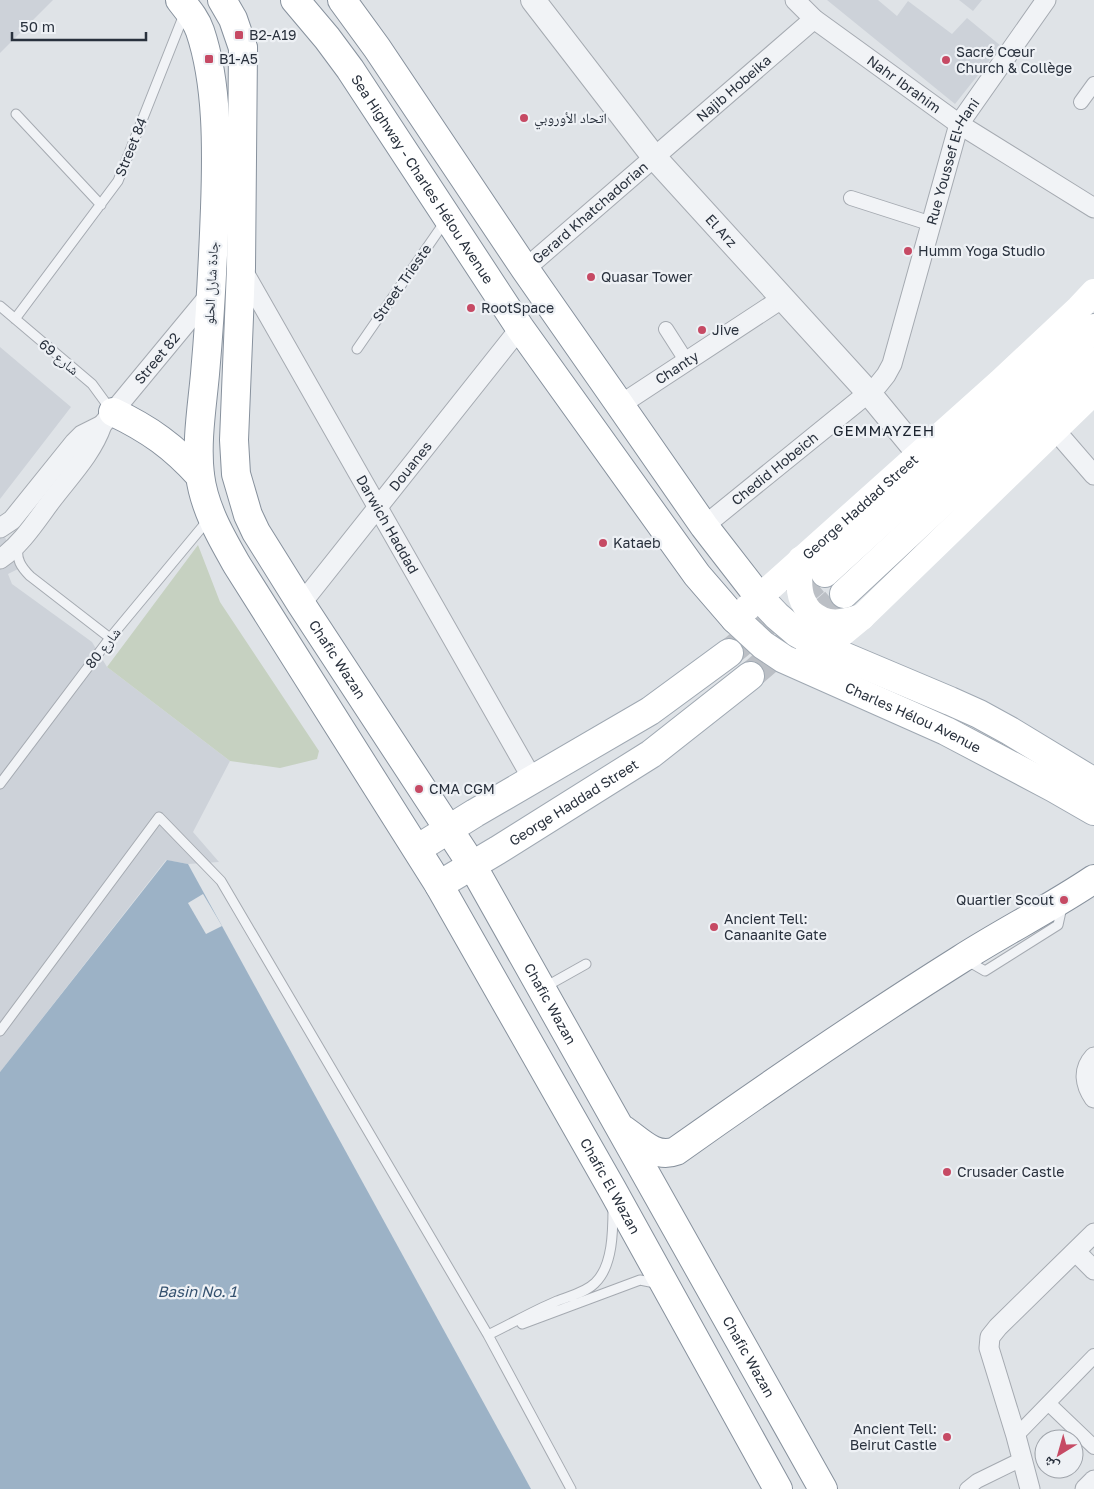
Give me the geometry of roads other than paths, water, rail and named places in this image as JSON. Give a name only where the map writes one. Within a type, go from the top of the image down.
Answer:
[{"type":"main road","points":[[342,0],[377,48],[525,269],[620,406],[704,526],[759,597]]},
{"type":"main road","name":"جادة شارل الحلو","points":[[256,532],[243,500],[236,474],[234,440],[241,268],[243,48],[233,19],[218,3],[195,19],[208,60],[212,88],[216,160],[212,292],[199,450],[200,476],[211,516],[218,532],[417,849]]},
{"type":"main road","name":"Sea Highway - Charles Hélou Avenue","points":[[298,3],[350,69],[520,328],[697,575],[735,619]]},
{"type":"main road","name":"George Haddad Street","points":[[735,619],[1000,382],[1094,292]]},
{"type":"main road","name":"George Haddad Street","points":[[825,573],[1094,328]]},
{"type":"main road","points":[[844,594],[1094,361]]},
{"type":"main road","points":[[795,665],[839,636],[862,617],[1094,392]]},
{"type":"main road","points":[[107,418],[138,424],[182,456],[200,476]]},
{"type":"main road","name":"Chafic Wazan","points":[[256,532],[472,865],[822,1489]]},
{"type":"main road","points":[[801,559],[799,590],[807,608],[816,617],[826,622],[837,623],[862,617]]},
{"type":"main road","name":"Charles Hélou Avenue","points":[[759,597],[797,633],[822,647],[979,714],[1094,782]]},
{"type":"main road","name":"Charles Hélou Avenue","points":[[735,619],[763,645],[795,665],[946,731],[1046,783],[1094,812]]},
{"type":"main road","points":[[438,884],[417,849],[650,712],[729,653]]},
{"type":"main road","name":"George Haddad Street","points":[[438,884],[651,754],[750,676]]},
{"type":"main road","points":[[619,1126],[656,1152],[666,1154],[676,1151],[749,1098],[962,958],[1064,900],[1094,879]]},
{"type":"main road","name":"Chafic El Wazan","points":[[438,884],[612,1189],[778,1489]]},
{"type":"street","name":"El Arz","points":[[533,0],[654,157],[868,392],[919,454]]},
{"type":"street","name":"Nahr Ibrahim","points":[[795,0],[814,19],[959,124],[1094,208]]},
{"type":"street","name":"Rue Youssef El-Hani","points":[[868,392],[886,375],[892,364],[959,124],[1046,0]]},
{"type":"street","name":"Najib Hobeika","points":[[654,157],[814,19]]},
{"type":"street","points":[[1081,102],[1094,84]]},
{"type":"street","name":"Gerard Khatchadorian","points":[[525,269],[654,157]]},
{"type":"street","points":[[850,198],[932,224]]},
{"type":"street","name":"Darwich Haddad","points":[[241,268],[533,780]]},
{"type":"street","name":"Street 82","points":[[0,559],[19,542],[92,447],[107,418],[212,292]]},
{"type":"street","name":"Chanty","points":[[620,406],[783,298]]},
{"type":"street","name":"Douanes","points":[[301,604],[520,328]]},
{"type":"street","points":[[666,329],[688,360]]},
{"type":"street","name":"Chedid Hobeich","points":[[704,526],[868,392]]},
{"type":"street","name":"Street 82","points":[[6,524],[78,439],[107,418]]},
{"type":"street","points":[[1055,430],[1094,475]]},
{"type":"street","points":[[6,524],[19,542]]},
{"type":"street","points":[[1094,1057],[1087,1068],[1086,1078],[1087,1086],[1094,1098]]},
{"type":"street","points":[[1030,1489],[1016,1436],[988,1348],[990,1337],[1094,1233]]},
{"type":"street","points":[[1076,1252],[1094,1270]]},
{"type":"street","points":[[1016,1436],[1094,1356]]},
{"type":"street","points":[[1048,1403],[1094,1446]]},
{"type":"street","points":[[967,1489],[977,1480],[1022,1459]]},
{"type":"street","points":[[1085,1489],[1094,1480]]},
{"type":"lane","name":"Street 84","points":[[15,319],[118,181],[218,3]]},
{"type":"lane","points":[[16,114],[101,204]]},
{"type":"lane","name":"Street Trieste","points":[[357,349],[448,218]]},
{"type":"lane","name":"شارع 69","points":[[0,306],[92,384],[107,418]]},
{"type":"lane","name":"شارع 80","points":[[0,784],[110,638],[211,516]]},
{"type":"lane","points":[[19,542],[17,551],[23,569],[110,638]]},
{"type":"lane","points":[[0,1031],[159,817],[221,881],[488,1335],[571,1489]]},
{"type":"lane","points":[[542,989],[586,964]]},
{"type":"lane","points":[[488,1335],[556,1301],[577,1294],[595,1283],[607,1264],[613,1232],[612,1189]]},
{"type":"lane","points":[[488,1335],[560,1311],[640,1280],[655,1283],[674,1301]]},
{"type":"water","name":"Basin No. 1","points":[[167,860],[188,864],[531,1489],[0,1489],[0,1072]]},
{"type":"tunnel","points":[[729,653],[825,573]]},
{"type":"tunnel","points":[[750,676],[844,594]]},
{"type":"place","name":"B2-A19","points":[[239,35]]},
{"type":"place","name":"B1-A5","points":[[209,59]]},
{"type":"place","name":"Sacré Cœur Church & Collège","points":[[946,60]]},
{"type":"place","name":"اتحاد الأوروبي","points":[[524,118]]},
{"type":"place","name":"Humm Yoga Studio","points":[[908,251]]},
{"type":"place","name":"Quasar Tower","points":[[591,277]]},
{"type":"place","name":"RootSpace","points":[[471,308]]},
{"type":"place","name":"Jive","points":[[702,330]]},
{"type":"place","name":"Kataeb","points":[[603,543]]},
{"type":"place","name":"CMA CGM","points":[[419,789]]},
{"type":"place","name":"Quartier Scout","points":[[1064,900]]},
{"type":"place","name":"Ancient Tell: Canaanite Gate","points":[[714,927]]},
{"type":"place","name":"Crusader Castle","points":[[947,1172]]},
{"type":"place","name":"Ancient Tell: Beirut Castle","points":[[947,1437]]},
{"type":"district","name":"GEMMAYZEH","points":[[884,431]]}]
